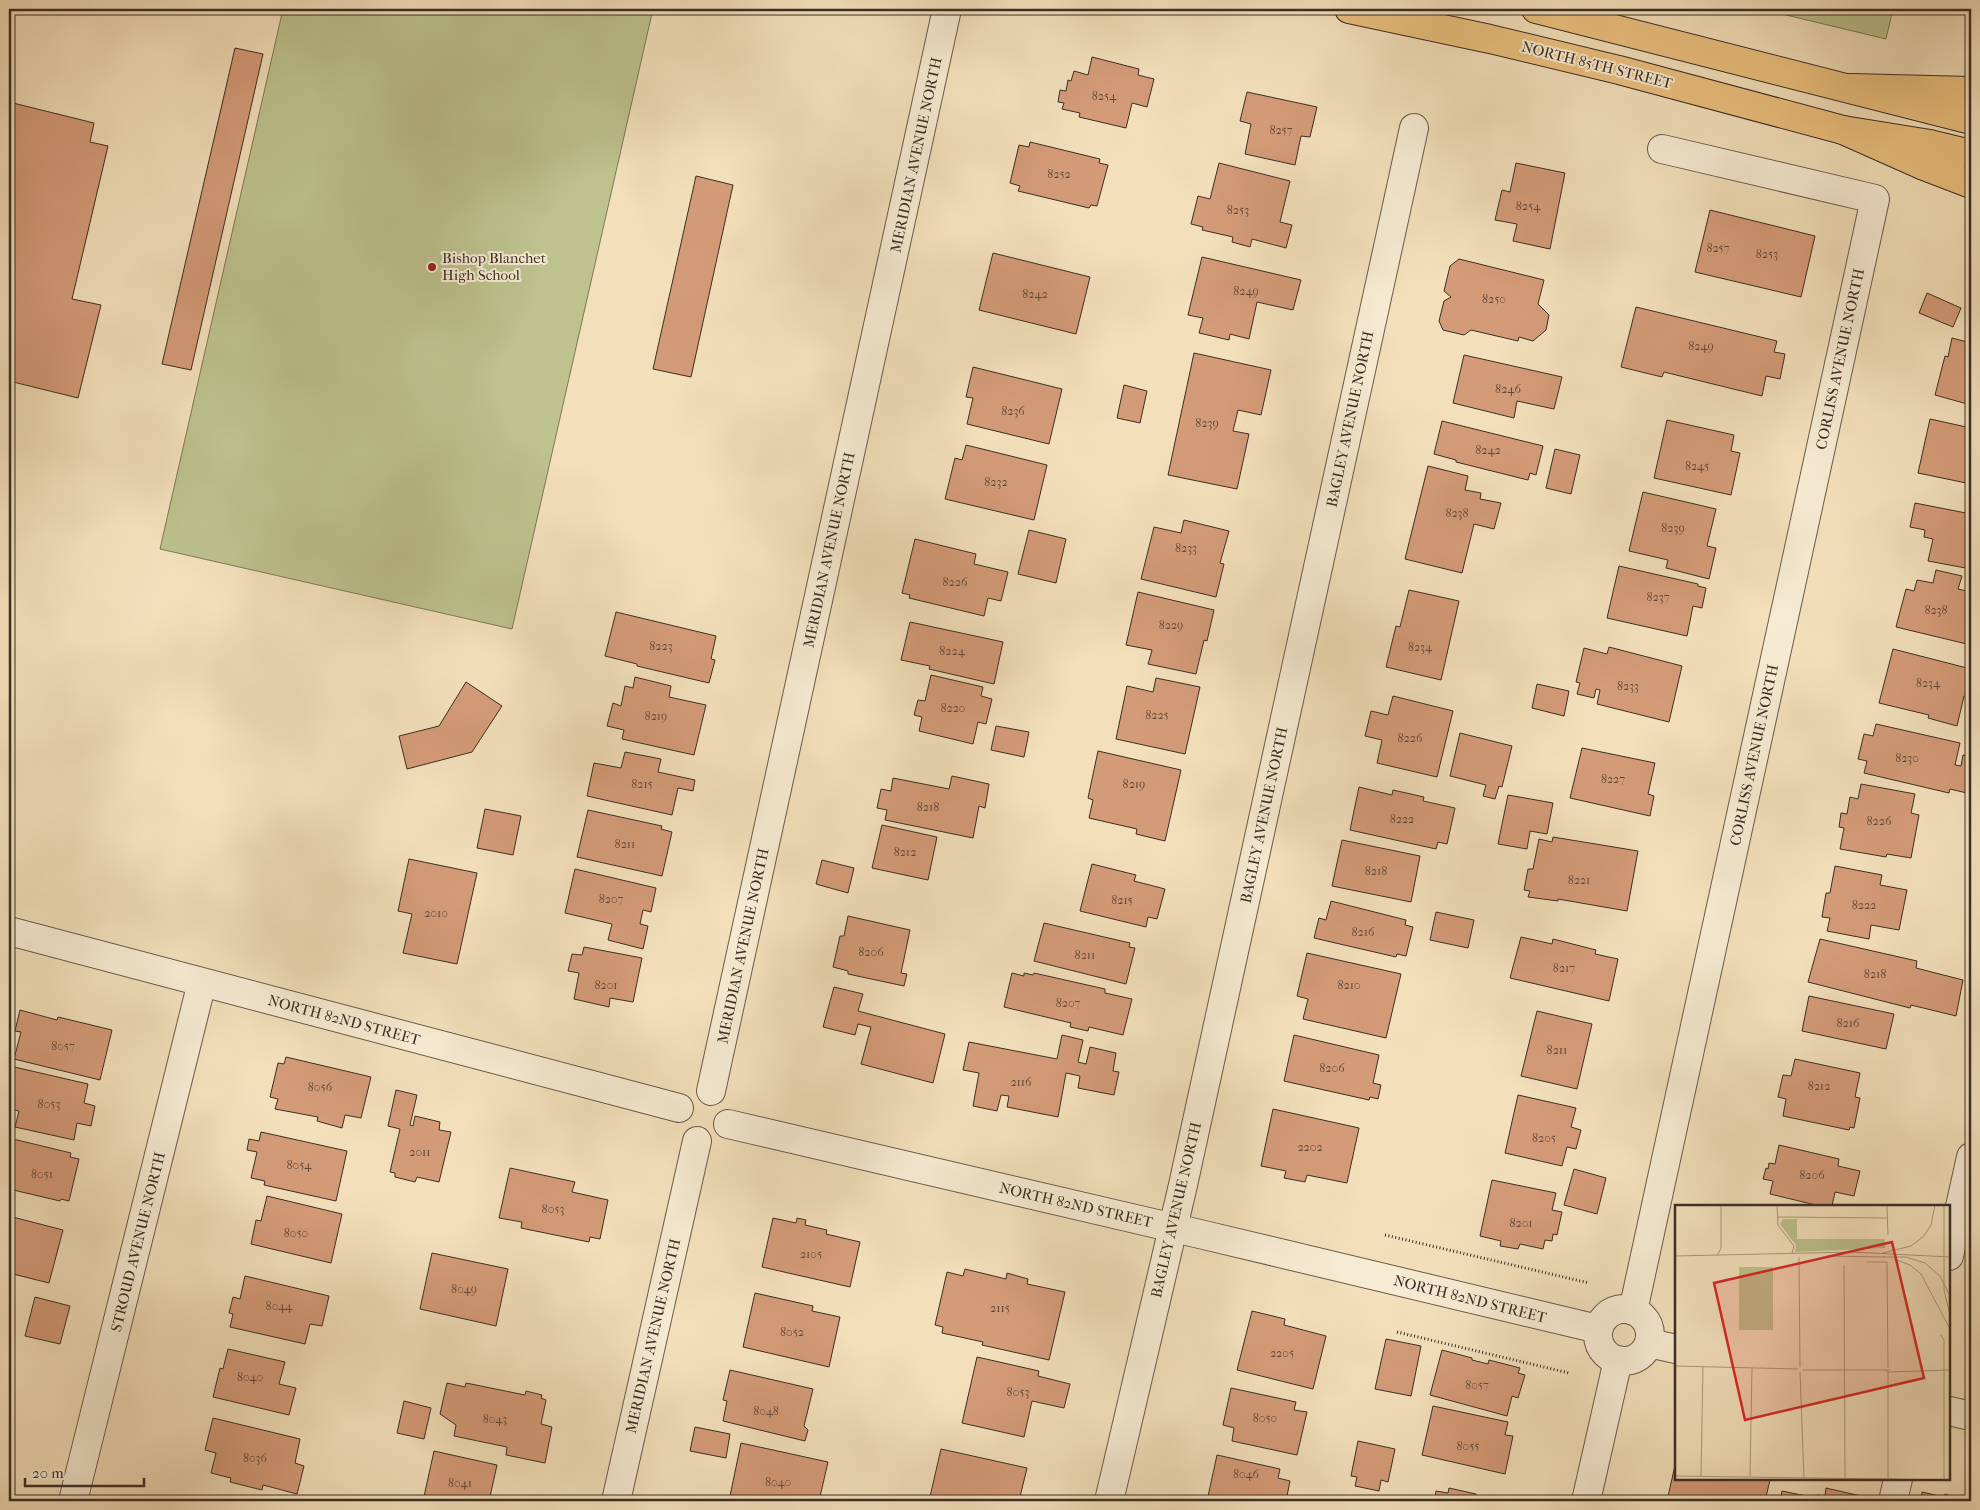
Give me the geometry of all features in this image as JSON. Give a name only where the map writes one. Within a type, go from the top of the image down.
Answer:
[{"type":"main road","name":"NORTH 85TH STREET","points":[[1349,9],[1490,39],[1619,70],[1843,130]]},
{"type":"main road","points":[[1536,9],[1852,88],[1971,120]]},
{"type":"main road","points":[[1852,88],[1971,91]]},
{"type":"main road","points":[[1843,130],[1930,144],[1971,154]]},
{"type":"main road","points":[[1843,130],[1924,166],[1971,184]]},
{"type":"street","name":"MERIDIAN AVENUE NORTH","points":[[711,1091],[947,9]]},
{"type":"street","name":"BAGLEY AVENUE NORTH","points":[[1109,1501],[1172,1228],[1414,128]]},
{"type":"street","name":"CORLISS AVENUE NORTH","points":[[1633,1311],[1875,199],[1662,150]]},
{"type":"street","name":"NORTH 82ND STREET","points":[[9,931],[680,1108]]},
{"type":"street","name":"STROUD AVENUE NORTH","points":[[73,1501],[202,982]]},
{"type":"street","points":[[700,1090],[711,1091],[724,1100],[728,1107],[728,1124],[717,1138],[709,1142],[696,1141],[684,1133],[680,1126],[678,1118],[680,1108],[686,1097],[693,1092],[700,1090]]},
{"type":"street","name":"NORTH 82ND STREET","points":[[728,1124],[1598,1329]]},
{"type":"street","name":"MERIDIAN AVENUE NORTH","points":[[616,1501],[696,1141]]},
{"type":"street","points":[[1950,1251],[1971,1156]]},
{"type":"street","points":[[1618,1309],[1633,1311],[1643,1317],[1648,1325],[1650,1333],[1649,1342],[1645,1351],[1631,1361],[1618,1360],[1607,1356],[1598,1342],[1598,1329],[1603,1318],[1610,1312],[1618,1309]]},
{"type":"street","points":[[1649,1342],[1675,1349]]},
{"type":"street","points":[[1586,1501],[1618,1360]]},
{"type":"street","points":[[1950,1411],[1971,1416]]},
{"type":"street","points":[[1893,1501],[1898,1480]]},
{"type":"path","points":[[1385,1235],[1589,1282]]},
{"type":"path","points":[[1397,1332],[1569,1374]]},
{"type":"green space","points":[[283,9],[653,9],[512,629],[160,549]]},
{"type":"green space","points":[[1761,9],[1893,9],[1886,39]]},
{"type":"building","points":[[235,48],[263,54],[191,370],[162,364]]},
{"type":"building","points":[[1092,57],[1139,69],[1138,75],[1154,79],[1147,107],[1132,103],[1126,128],[1079,117],[1080,113],[1062,109],[1064,103],[1058,102],[1060,90],[1066,91],[1068,80],[1071,81],[1074,71],[1088,75]]},
{"type":"building","points":[[1247,92],[1317,107],[1310,137],[1301,136],[1295,165],[1245,154],[1251,124],[1240,121]]},
{"type":"building","points":[[9,102],[94,123],[90,142],[108,146],[72,299],[101,305],[78,398],[9,381]]},
{"type":"building","points":[[1030,142],[1100,159],[1099,163],[1108,165],[1097,206],[1091,205],[1089,208],[1018,191],[1020,186],[1010,183],[1019,145],[1029,147]]},
{"type":"building","points":[[1219,163],[1290,181],[1280,222],[1292,225],[1286,248],[1252,239],[1250,247],[1232,242],[1233,237],[1202,230],[1203,227],[1191,224],[1198,196],[1210,199]]},
{"type":"building","points":[[1516,163],[1565,173],[1550,249],[1513,241],[1517,224],[1495,220],[1502,190],[1510,192]]},
{"type":"building","points":[[696,176],[733,185],[691,377],[653,369]]},
{"type":"building","points":[[1710,210],[1815,236],[1801,297],[1695,272]]},
{"type":"building","points":[[993,253],[1090,277],[1076,334],[979,310]]},
{"type":"building","points":[[1202,257],[1301,280],[1293,310],[1257,302],[1249,339],[1230,334],[1229,340],[1199,333],[1203,318],[1188,315]]},
{"type":"building","points":[[1459,259],[1544,280],[1538,304],[1549,315],[1546,330],[1533,341],[1519,337],[1518,341],[1471,330],[1464,335],[1443,330],[1439,321],[1444,301],[1451,297],[1444,291],[1450,266]]},
{"type":"building","points":[[1927,293],[1961,308],[1953,327],[1919,313]]},
{"type":"building","points":[[1636,307],[1777,341],[1774,352],[1785,354],[1780,379],[1766,376],[1762,396],[1664,372],[1662,377],[1621,367]]},
{"type":"building","points":[[1952,338],[1971,343],[1971,405],[1935,395],[1945,356],[1948,357]]},
{"type":"building","points":[[1194,353],[1271,370],[1261,415],[1238,410],[1233,431],[1249,434],[1237,489],[1168,475]]},
{"type":"building","points":[[1464,355],[1562,377],[1554,409],[1517,401],[1514,418],[1453,403]]},
{"type":"building","points":[[973,367],[1062,389],[1049,444],[967,424],[973,398],[966,397]]},
{"type":"building","points":[[1124,385],[1147,391],[1140,423],[1117,418]]},
{"type":"building","points":[[1930,419],[1971,428],[1971,484],[1918,473]]},
{"type":"building","points":[[1667,420],[1734,435],[1731,451],[1740,453],[1731,495],[1654,478]]},
{"type":"building","points":[[1442,421],[1543,446],[1536,475],[1530,473],[1528,480],[1456,462],[1456,460],[1434,454]]},
{"type":"building","points":[[966,445],[1047,465],[1034,520],[945,499],[955,458],[962,460]]},
{"type":"building","points":[[1555,449],[1580,455],[1571,494],[1546,488]]},
{"type":"building","points":[[1428,466],[1468,476],[1465,490],[1481,493],[1480,499],[1501,503],[1494,529],[1474,524],[1462,573],[1405,559]]},
{"type":"building","points":[[1643,492],[1716,509],[1707,546],[1716,548],[1709,579],[1666,568],[1668,560],[1629,551]]},
{"type":"building","points":[[1915,503],[1971,514],[1971,569],[1928,561],[1933,539],[1924,537],[1925,530],[1910,527]]},
{"type":"building","points":[[1184,520],[1229,531],[1220,563],[1224,564],[1216,597],[1141,579],[1154,527],[1181,533]]},
{"type":"building","points":[[1029,530],[1066,539],[1056,583],[1018,574]]},
{"type":"building","points":[[915,539],[976,554],[974,564],[1008,572],[1001,601],[988,598],[984,616],[909,598],[910,595],[902,593]]},
{"type":"building","points":[[1619,566],[1698,584],[1698,586],[1706,588],[1702,608],[1693,606],[1687,636],[1607,618]]},
{"type":"building","points":[[1936,570],[1962,576],[1958,589],[1971,592],[1971,645],[1896,627],[1906,589],[1914,591],[1917,580],[1933,583]]},
{"type":"building","points":[[1409,590],[1459,601],[1441,680],[1386,667],[1396,626],[1400,627]]},
{"type":"building","points":[[1138,592],[1214,610],[1207,641],[1204,640],[1196,674],[1148,664],[1152,650],[1126,645]]},
{"type":"building","points":[[616,612],[716,636],[711,659],[715,660],[709,683],[637,666],[637,664],[605,656]]},
{"type":"building","points":[[910,622],[1003,642],[994,684],[929,669],[930,666],[901,660]]},
{"type":"building","points":[[1609,647],[1682,666],[1669,722],[1597,704],[1600,690],[1596,689],[1594,698],[1577,694],[1580,683],[1576,682],[1584,648],[1607,654]]},
{"type":"building","points":[[1893,649],[1971,669],[1971,699],[1964,696],[1957,726],[1928,718],[1929,715],[1879,703]]},
{"type":"building","points":[[931,675],[983,687],[981,696],[992,699],[986,724],[978,722],[973,744],[919,731],[922,717],[914,715],[918,700],[925,701]]},
{"type":"building","points":[[635,677],[671,686],[669,697],[706,705],[694,755],[622,739],[624,730],[607,726],[613,703],[621,706],[625,686],[633,688]]},
{"type":"building","points":[[1156,678],[1200,687],[1185,754],[1116,739],[1127,686],[1153,692]]},
{"type":"building","points":[[466,682],[502,706],[472,752],[407,769],[399,736],[439,726]]},
{"type":"building","points":[[1537,684],[1569,691],[1564,716],[1532,708]]},
{"type":"building","points":[[1393,696],[1453,711],[1437,777],[1377,763],[1382,740],[1365,736],[1371,711],[1388,715]]},
{"type":"building","points":[[1876,724],[1960,743],[1955,765],[1961,766],[1963,755],[1971,757],[1971,794],[1950,789],[1949,793],[1864,773],[1867,761],[1858,759],[1864,734],[1873,736]]},
{"type":"building","points":[[996,726],[1029,732],[1024,757],[991,750]]},
{"type":"building","points":[[1460,733],[1512,746],[1502,787],[1499,786],[1495,799],[1483,796],[1486,785],[1450,776]]},
{"type":"building","points":[[1582,748],[1655,763],[1648,794],[1654,796],[1650,816],[1570,798]]},
{"type":"building","points":[[1098,751],[1181,770],[1165,841],[1136,834],[1137,829],[1089,818],[1093,800],[1088,798]]},
{"type":"building","points":[[625,752],[661,759],[658,772],[695,780],[693,791],[678,788],[672,815],[587,796],[594,763],[621,768]]},
{"type":"building","points":[[952,776],[989,784],[985,808],[979,806],[973,838],[885,820],[887,810],[877,808],[881,789],[891,791],[893,778],[949,789]]},
{"type":"building","points":[[1861,784],[1915,794],[1911,813],[1919,815],[1911,858],[1887,854],[1886,857],[1840,849],[1844,828],[1839,827],[1841,813],[1847,814],[1850,797],[1858,799]]},
{"type":"building","points":[[1359,787],[1392,795],[1393,790],[1424,797],[1423,801],[1455,808],[1447,844],[1438,842],[1436,849],[1350,830]]},
{"type":"building","points":[[1508,795],[1553,803],[1547,834],[1530,831],[1527,849],[1498,844]]},
{"type":"building","points":[[485,809],[521,816],[513,855],[477,848]]},
{"type":"building","points":[[588,810],[662,826],[661,829],[672,832],[662,876],[577,857]]},
{"type":"building","points":[[882,825],[937,837],[928,880],[872,868]]},
{"type":"building","points":[[1553,837],[1638,851],[1627,911],[1558,899],[1558,901],[1528,897],[1530,891],[1524,890],[1528,869],[1533,869],[1539,839],[1552,842]]},
{"type":"building","points":[[1342,840],[1420,856],[1411,902],[1332,886]]},
{"type":"building","points":[[409,859],[477,873],[457,964],[403,953],[412,914],[398,911]]},
{"type":"building","points":[[822,860],[854,868],[848,893],[816,884]]},
{"type":"building","points":[[1092,864],[1136,875],[1134,881],[1165,889],[1157,919],[1148,917],[1146,927],[1080,911]]},
{"type":"building","points":[[1835,866],[1882,875],[1880,885],[1907,890],[1899,930],[1871,925],[1869,939],[1827,931],[1830,918],[1822,917],[1826,893],[1830,893]]},
{"type":"building","points":[[575,869],[656,888],[651,912],[643,910],[640,924],[648,926],[643,949],[608,940],[612,924],[565,913]]},
{"type":"building","points":[[1331,901],[1406,920],[1405,925],[1413,927],[1406,956],[1397,954],[1396,957],[1314,938],[1319,918],[1326,920]]},
{"type":"building","points":[[1436,912],[1474,920],[1468,948],[1430,940]]},
{"type":"building","points":[[848,916],[910,930],[901,973],[907,974],[904,986],[848,974],[848,971],[833,967],[840,936],[844,936]]},
{"type":"building","points":[[1044,923],[1130,943],[1129,947],[1135,948],[1126,984],[1034,961]]},
{"type":"building","points":[[1521,937],[1552,944],[1553,939],[1596,950],[1595,954],[1618,959],[1609,1001],[1510,978]]},
{"type":"building","points":[[1820,939],[1917,961],[1916,968],[1963,980],[1956,1016],[1911,1005],[1910,1008],[1808,982]]},
{"type":"building","points":[[584,947],[642,958],[633,1002],[610,998],[609,1007],[574,999],[579,973],[568,971],[572,954],[582,955]]},
{"type":"building","points":[[1307,953],[1401,974],[1386,1038],[1303,1019],[1308,999],[1297,996]]},
{"type":"building","points":[[1012,973],[1024,976],[1024,973],[1033,975],[1034,973],[1105,989],[1105,993],[1132,999],[1123,1035],[1089,1027],[1088,1031],[1070,1027],[1071,1023],[1004,1007]]},
{"type":"building","points":[[834,987],[863,994],[858,1011],[945,1034],[933,1083],[861,1064],[871,1027],[858,1024],[855,1035],[823,1027]]},
{"type":"building","points":[[1809,996],[1894,1014],[1886,1049],[1802,1031]]},
{"type":"building","points":[[20,1010],[57,1020],[58,1017],[112,1030],[100,1080],[14,1059],[21,1032],[15,1031]]},
{"type":"building","points":[[1537,1011],[1592,1024],[1577,1089],[1521,1076]]},
{"type":"building","points":[[1062,1035],[1083,1040],[1078,1062],[1086,1064],[1090,1047],[1116,1053],[1113,1071],[1119,1072],[1114,1095],[1078,1088],[1080,1076],[1066,1073],[1058,1117],[1007,1107],[1009,1096],[1001,1095],[997,1111],[973,1106],[979,1073],[963,1070],[969,1042],[1057,1059]]},
{"type":"building","points":[[1294,1035],[1379,1055],[1373,1083],[1381,1085],[1378,1099],[1370,1097],[1369,1100],[1284,1081]]},
{"type":"building","points":[[286,1057],[371,1077],[361,1118],[345,1115],[342,1128],[317,1121],[318,1117],[275,1109],[278,1099],[270,1097],[278,1063],[284,1064]]},
{"type":"building","points":[[1795,1059],[1860,1073],[1855,1097],[1860,1098],[1854,1128],[1850,1127],[1849,1130],[1783,1116],[1786,1099],[1778,1097],[1783,1075],[1791,1076]]},
{"type":"building","points":[[10,1066],[88,1084],[84,1103],[95,1106],[91,1126],[77,1123],[74,1140],[15,1127],[19,1111],[9,1109]]},
{"type":"building","points":[[396,1090],[417,1095],[410,1125],[413,1126],[415,1116],[440,1122],[439,1130],[451,1132],[439,1182],[417,1177],[415,1182],[395,1177],[395,1173],[390,1172],[400,1129],[388,1126]]},
{"type":"building","points":[[1518,1095],[1576,1108],[1571,1127],[1581,1130],[1576,1149],[1567,1147],[1562,1166],[1505,1153]]},
{"type":"building","points":[[1273,1109],[1359,1128],[1347,1183],[1307,1175],[1305,1182],[1284,1178],[1286,1171],[1261,1166]]},
{"type":"building","points":[[261,1132],[347,1151],[336,1201],[264,1185],[265,1181],[251,1178],[257,1152],[247,1150],[249,1139],[259,1141]]},
{"type":"building","points":[[9,1138],[71,1153],[70,1157],[79,1159],[69,1201],[61,1199],[60,1201],[9,1189]]},
{"type":"building","points":[[1779,1145],[1839,1159],[1838,1166],[1860,1171],[1854,1196],[1835,1192],[1832,1205],[1816,1205],[1770,1194],[1773,1181],[1763,1179],[1769,1163],[1775,1164]]},
{"type":"building","points":[[510,1168],[575,1182],[572,1192],[608,1200],[600,1239],[590,1237],[589,1242],[521,1228],[522,1222],[499,1218]]},
{"type":"building","points":[[1574,1169],[1606,1178],[1597,1214],[1564,1205]]},
{"type":"building","points":[[1492,1180],[1556,1193],[1552,1210],[1562,1212],[1557,1235],[1553,1234],[1552,1241],[1545,1240],[1543,1249],[1520,1244],[1518,1249],[1500,1246],[1501,1241],[1480,1236]]},
{"type":"building","points":[[267,1196],[342,1214],[331,1263],[251,1244],[256,1220],[261,1221]]},
{"type":"building","points":[[9,1216],[63,1230],[49,1283],[9,1273]]},
{"type":"building","points":[[773,1218],[796,1223],[797,1218],[806,1220],[805,1225],[827,1230],[826,1234],[860,1242],[850,1287],[762,1267]]},
{"type":"building","points":[[432,1253],[508,1269],[496,1326],[420,1309]]},
{"type":"building","points":[[965,1269],[1006,1279],[1007,1273],[1028,1279],[1027,1284],[1065,1292],[1049,1360],[982,1345],[983,1342],[942,1333],[943,1327],[935,1325],[947,1272],[963,1276]]},
{"type":"building","points":[[245,1276],[329,1296],[322,1326],[310,1324],[305,1344],[230,1327],[233,1314],[229,1313],[233,1297],[240,1299]]},
{"type":"building","points":[[755,1293],[813,1306],[812,1311],[840,1317],[829,1367],[743,1347]]},
{"type":"building","points":[[35,1297],[70,1306],[60,1344],[25,1336]]},
{"type":"building","points":[[1252,1311],[1285,1319],[1284,1325],[1326,1336],[1313,1389],[1237,1370]]},
{"type":"building","points":[[1386,1339],[1421,1346],[1411,1396],[1375,1389]]},
{"type":"building","points":[[228,1349],[285,1362],[279,1384],[296,1388],[289,1415],[213,1397],[220,1368],[223,1369]]},
{"type":"building","points":[[1442,1350],[1488,1364],[1489,1360],[1520,1368],[1518,1373],[1525,1375],[1518,1398],[1512,1396],[1507,1416],[1430,1395]]},
{"type":"building","points":[[977,1357],[1039,1371],[1038,1376],[1070,1384],[1064,1408],[1032,1401],[1024,1437],[962,1423]]},
{"type":"building","points":[[730,1370],[813,1389],[804,1426],[808,1430],[805,1441],[723,1421],[727,1401],[723,1400]]},
{"type":"building","points":[[447,1383],[465,1387],[466,1383],[525,1395],[526,1391],[542,1395],[541,1398],[546,1400],[541,1424],[552,1427],[545,1463],[506,1455],[507,1447],[454,1436],[456,1425],[440,1414]]},
{"type":"building","points":[[1231,1388],[1296,1402],[1294,1410],[1307,1412],[1297,1455],[1232,1441],[1234,1428],[1223,1425]]},
{"type":"building","points":[[9,1399],[13,1400],[9,1418]]},
{"type":"building","points":[[404,1401],[431,1408],[424,1439],[397,1433]]},
{"type":"building","points":[[1433,1406],[1508,1422],[1505,1435],[1513,1436],[1505,1474],[1422,1455]]},
{"type":"building","points":[[213,1418],[300,1439],[295,1463],[304,1466],[297,1494],[263,1485],[262,1490],[230,1482],[231,1478],[211,1473],[216,1453],[205,1450]]},
{"type":"building","points":[[695,1427],[730,1434],[726,1458],[690,1451]]},
{"type":"building","points":[[1358,1441],[1395,1449],[1388,1482],[1381,1480],[1379,1491],[1355,1486],[1357,1477],[1351,1476]]},
{"type":"building","points":[[741,1443],[828,1462],[819,1501],[729,1501]]},
{"type":"building","points":[[941,1449],[1027,1468],[1019,1501],[929,1501]]},
{"type":"building","points":[[434,1451],[497,1465],[489,1501],[423,1501]]},
{"type":"building","points":[[1217,1455],[1280,1469],[1278,1478],[1290,1481],[1286,1501],[1207,1501]]},
{"type":"building","points":[[1675,1465],[1675,1480],[1770,1480],[1765,1501],[1667,1501]]},
{"type":"building","points":[[1449,1488],[1476,1494],[1475,1498],[1488,1501],[1434,1501],[1436,1491],[1448,1493]]},
{"type":"building","points":[[1826,1488],[1861,1496],[1860,1501],[1780,1501],[1782,1491],[1816,1498],[1817,1495],[1825,1496]]},
{"type":"building","points":[[1922,1492],[1944,1497],[1945,1494],[1967,1501],[1921,1501]]},
{"type":"place","name":"Bishop Blanchet High School","points":[[432,267]]}]
